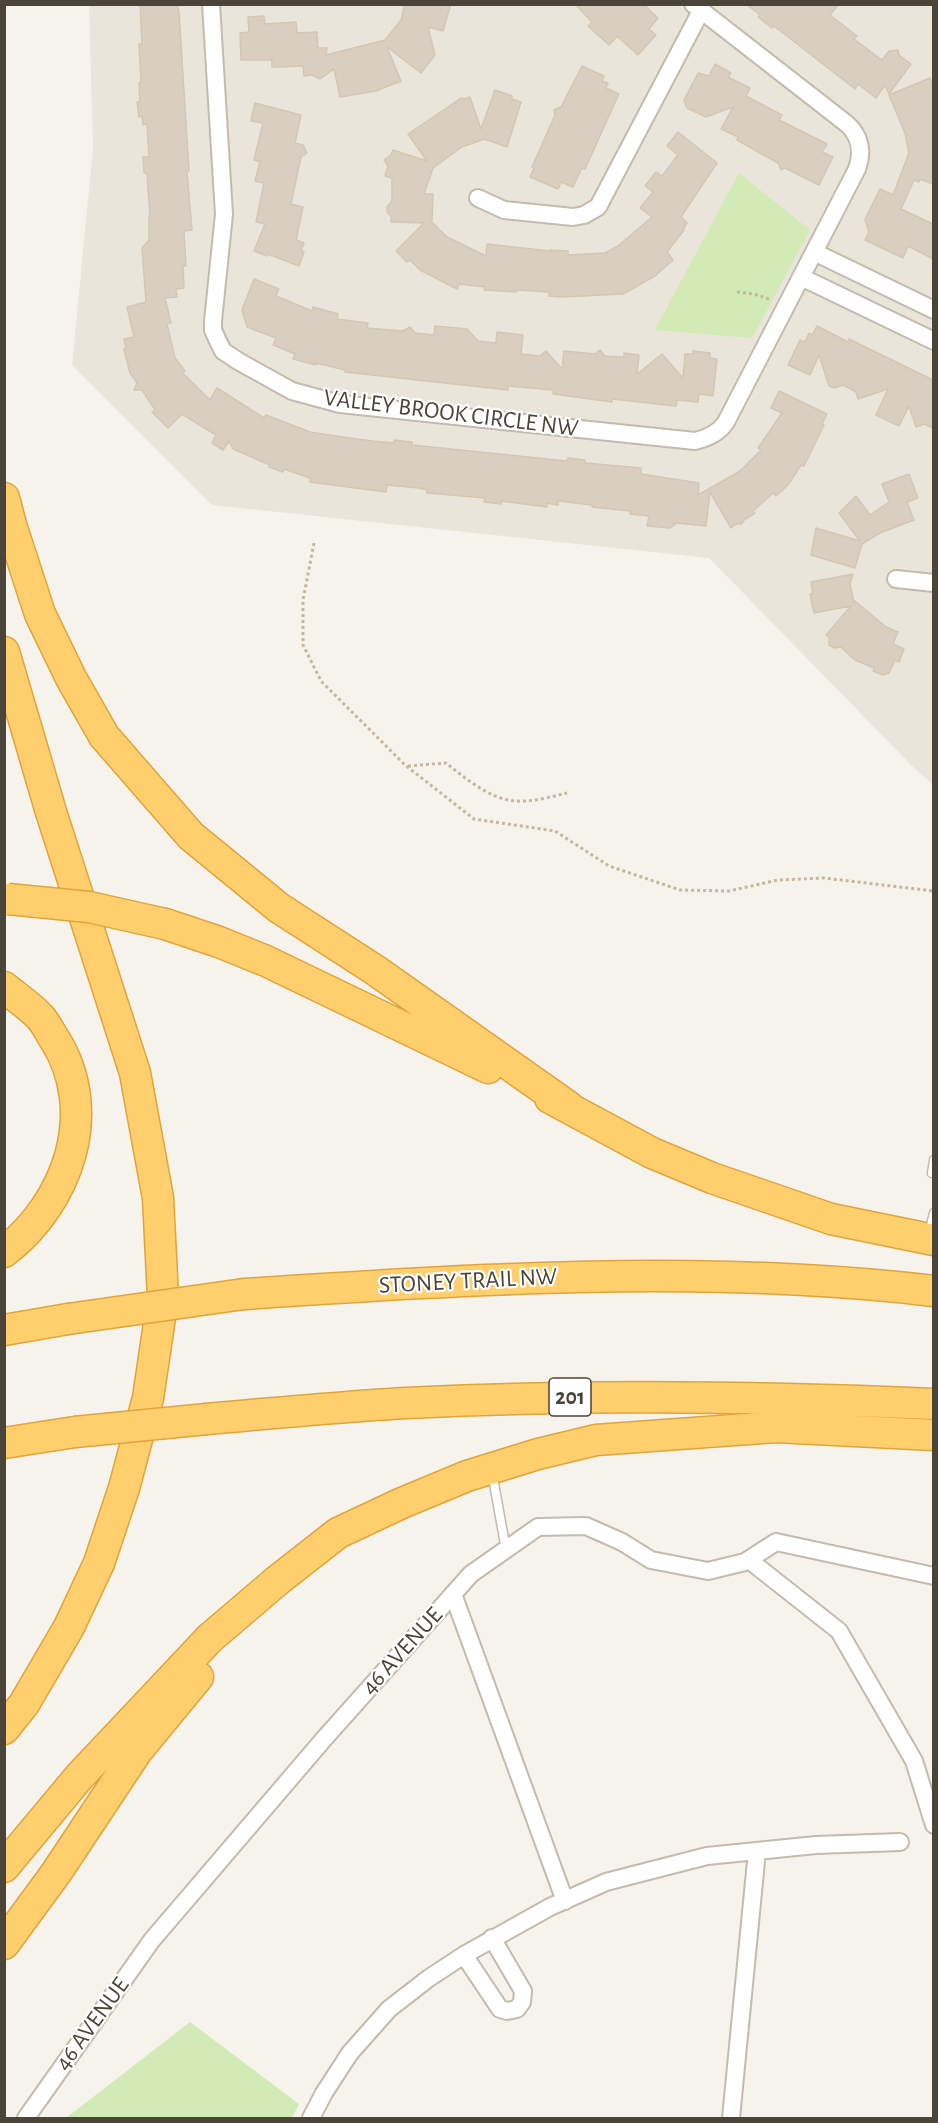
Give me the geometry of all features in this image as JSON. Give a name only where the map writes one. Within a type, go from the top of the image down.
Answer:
[{"type":"highway","points":[[4,498],[40,614],[70,678],[104,736],[191,836],[279,908],[375,970],[569,1107]]},
{"type":"highway","points":[[4,652],[51,812],[135,1074],[158,1198],[163,1297],[148,1398],[124,1488],[99,1563],[69,1627],[24,1704],[4,1729]]},
{"type":"highway","points":[[6,899],[89,907],[165,924],[219,942],[266,961],[569,1107],[652,1154],[712,1178],[831,1219],[931,1231]]},
{"type":"highway","points":[[4,987],[40,1017],[64,1055],[75,1089],[75,1139],[64,1175],[45,1211],[19,1241],[4,1252]]},
{"type":"highway","name":"STONEY TRAIL NW","points":[[4,1330],[244,1294],[462,1280],[590,1275],[738,1277],[865,1283],[933,1291]]},
{"type":"highway","name":"201","points":[[4,1443],[75,1432],[405,1403],[564,1397],[734,1397],[933,1404]]},
{"type":"highway","points":[[4,1867],[78,1777],[210,1638],[338,1533],[402,1503],[467,1476],[538,1454],[596,1440],[776,1427],[933,1435]]},
{"type":"highway","points":[[4,1944],[56,1873],[137,1751],[278,1580]]},
{"type":"street","name":"VALLEY BROOK CIRCLE NW","points":[[211,4],[224,214],[213,330],[223,351],[292,391],[350,405],[695,441],[722,429],[860,161],[860,143],[853,129],[697,8]]},
{"type":"street","points":[[478,198],[504,210],[573,217],[584,216],[598,207],[697,8]]},
{"type":"street","points":[[814,252],[933,310]]},
{"type":"street","points":[[801,277],[933,341]]},
{"type":"street","points":[[896,579],[933,583]]},
{"type":"street","name":"46 AVENUE","points":[[26,2118],[152,1940],[323,1740],[471,1574],[538,1527],[586,1526],[622,1542],[651,1560],[708,1571],[749,1560],[776,1542],[933,1576]]},
{"type":"street","points":[[749,1560],[839,1631],[914,1761],[933,1825]]},
{"type":"street","points":[[453,1594],[565,1901]]},
{"type":"street","points":[[311,2118],[350,2053],[389,2009],[464,1955],[565,1901],[606,1882],[707,1856],[816,1845],[900,1842]]},
{"type":"street","points":[[731,2118],[757,1851]]},
{"type":"street","points":[[464,1955],[500,2009],[507,2011],[517,2009],[522,2002],[523,1992],[492,1938]]},
{"type":"lane","points":[[933,1160],[933,1173]]},
{"type":"lane","points":[[491,1469],[506,1550]]},
{"type":"path","points":[[737,292],[754,294],[773,301]]},
{"type":"path","points":[[314,543],[303,600],[303,645],[321,681],[406,767],[474,819],[555,831],[609,866],[680,890],[729,891],[778,880],[824,878],[933,891]]},
{"type":"path","points":[[406,767],[446,764],[481,790],[514,801],[567,793]]},
{"type":"shaded area","points":[[89,5],[933,5],[933,785],[709,558],[212,505],[72,365],[93,148]]},
{"type":"green space","points":[[739,173],[810,230],[752,338],[655,330]]},
{"type":"green space","points":[[190,2022],[299,2104],[292,2118],[66,2118]]},
{"type":"building","points":[[140,4],[177,4],[179,12],[192,230],[184,231],[186,266],[183,266],[184,288],[176,289],[177,297],[165,298],[171,323],[167,324],[175,358],[185,371],[183,373],[210,400],[217,388],[264,418],[266,415],[310,432],[372,441],[394,443],[394,440],[412,442],[412,445],[567,461],[568,458],[585,460],[585,463],[641,468],[641,474],[699,483],[698,495],[740,471],[761,450],[758,448],[782,413],[771,408],[779,391],[827,414],[804,466],[801,465],[788,485],[776,496],[773,493],[742,524],[736,524],[731,528],[710,492],[706,526],[677,523],[670,528],[647,526],[649,516],[630,514],[630,511],[592,507],[592,505],[558,501],[558,505],[547,503],[547,507],[501,501],[501,504],[484,502],[485,498],[427,493],[427,490],[419,488],[387,485],[386,492],[310,482],[310,478],[284,469],[283,472],[269,467],[270,465],[233,449],[229,441],[223,450],[212,443],[216,435],[182,414],[168,428],[152,412],[155,410],[142,390],[134,390],[137,383],[130,373],[124,349],[126,348],[124,339],[134,337],[127,307],[146,302],[142,248],[149,240],[147,173],[144,173],[143,157],[149,157],[147,124],[143,125],[142,116],[139,117],[137,102],[140,102],[139,83],[141,82]]},
{"type":"building","points":[[405,4],[451,4],[443,31],[428,27],[435,55],[421,73],[387,47],[401,81],[376,91],[340,97],[334,69],[320,79],[312,75],[304,76],[303,66],[272,67],[272,60],[241,60],[240,33],[249,32],[248,17],[264,16],[265,24],[296,22],[297,33],[317,32],[318,48],[327,48],[326,55],[385,40],[401,20]]},
{"type":"building","points":[[575,4],[643,4],[658,18],[649,29],[656,35],[638,55],[617,36],[609,45],[588,26],[592,22]]},
{"type":"building","points":[[746,4],[839,4],[830,15],[857,36],[854,39],[882,60],[889,51],[898,50],[899,55],[911,64],[889,94],[885,85],[876,98],[858,84],[855,89],[774,26],[772,28]]},
{"type":"building","points":[[715,64],[731,73],[728,77],[750,88],[746,96],[782,115],[779,120],[827,144],[822,152],[833,157],[819,185],[785,168],[781,170],[778,163],[737,140],[738,137],[721,129],[733,107],[706,117],[687,108],[684,100],[698,73],[709,76]]},
{"type":"building","points":[[582,66],[604,76],[602,81],[608,83],[606,88],[619,94],[585,169],[582,168],[573,187],[561,182],[558,189],[530,177],[534,168],[532,167],[555,115],[554,110],[561,107]]},
{"type":"building","points":[[930,78],[933,86],[933,184],[920,179],[919,182],[914,180],[901,209],[933,224],[933,259],[908,246],[903,258],[865,240],[869,232],[865,219],[880,189],[893,195],[909,153],[905,133],[889,95]]},
{"type":"building","points":[[495,90],[521,102],[507,147],[484,139],[462,147],[433,168],[424,194],[433,194],[432,222],[447,237],[486,256],[487,244],[568,251],[568,255],[605,253],[618,246],[652,217],[640,208],[653,192],[645,186],[656,172],[662,176],[678,155],[667,146],[678,132],[717,163],[681,217],[687,223],[667,252],[673,260],[655,276],[623,294],[561,297],[549,296],[549,292],[484,290],[485,287],[459,284],[457,289],[420,270],[410,260],[407,262],[396,251],[424,223],[391,222],[387,207],[392,201],[392,178],[385,176],[388,166],[384,160],[391,155],[393,150],[427,161],[408,134],[461,98],[470,97],[481,129]]},
{"type":"building","points":[[255,103],[301,115],[295,143],[303,145],[307,153],[301,157],[291,204],[303,207],[296,240],[304,243],[301,251],[304,252],[299,266],[254,251],[265,224],[256,222],[264,183],[255,181],[260,162],[254,160],[263,123],[251,121]]},
{"type":"building","points":[[254,279],[279,289],[276,296],[312,311],[313,307],[338,314],[337,319],[368,323],[367,328],[403,331],[410,327],[415,333],[434,335],[435,326],[467,329],[478,341],[496,343],[497,332],[523,335],[521,354],[540,356],[546,351],[562,369],[564,351],[595,354],[600,350],[605,356],[624,357],[624,353],[639,355],[637,374],[662,354],[683,378],[685,354],[693,354],[693,351],[710,353],[710,358],[717,359],[713,396],[699,394],[698,402],[677,400],[676,406],[612,399],[612,402],[553,394],[554,390],[508,386],[508,390],[345,372],[345,370],[316,363],[316,365],[293,359],[295,354],[273,345],[276,338],[247,327],[242,310]]},
{"type":"building","points":[[817,326],[933,380],[933,428],[924,424],[916,427],[909,406],[899,426],[876,415],[888,389],[858,399],[856,392],[843,385],[834,388],[829,386],[819,355],[810,375],[788,365],[800,340],[805,342],[809,333],[812,335]]},
{"type":"building","points":[[909,474],[918,498],[907,502],[914,520],[880,533],[862,544],[855,568],[811,555],[816,528],[860,541],[839,513],[856,496],[870,515],[889,502],[882,484]]},
{"type":"building","points":[[853,574],[850,584],[854,603],[855,601],[886,627],[898,632],[893,644],[904,649],[899,662],[895,660],[889,673],[883,675],[873,671],[874,668],[855,660],[841,647],[834,648],[829,645],[829,637],[826,635],[851,606],[814,613],[810,594],[813,593],[811,582]]}]
